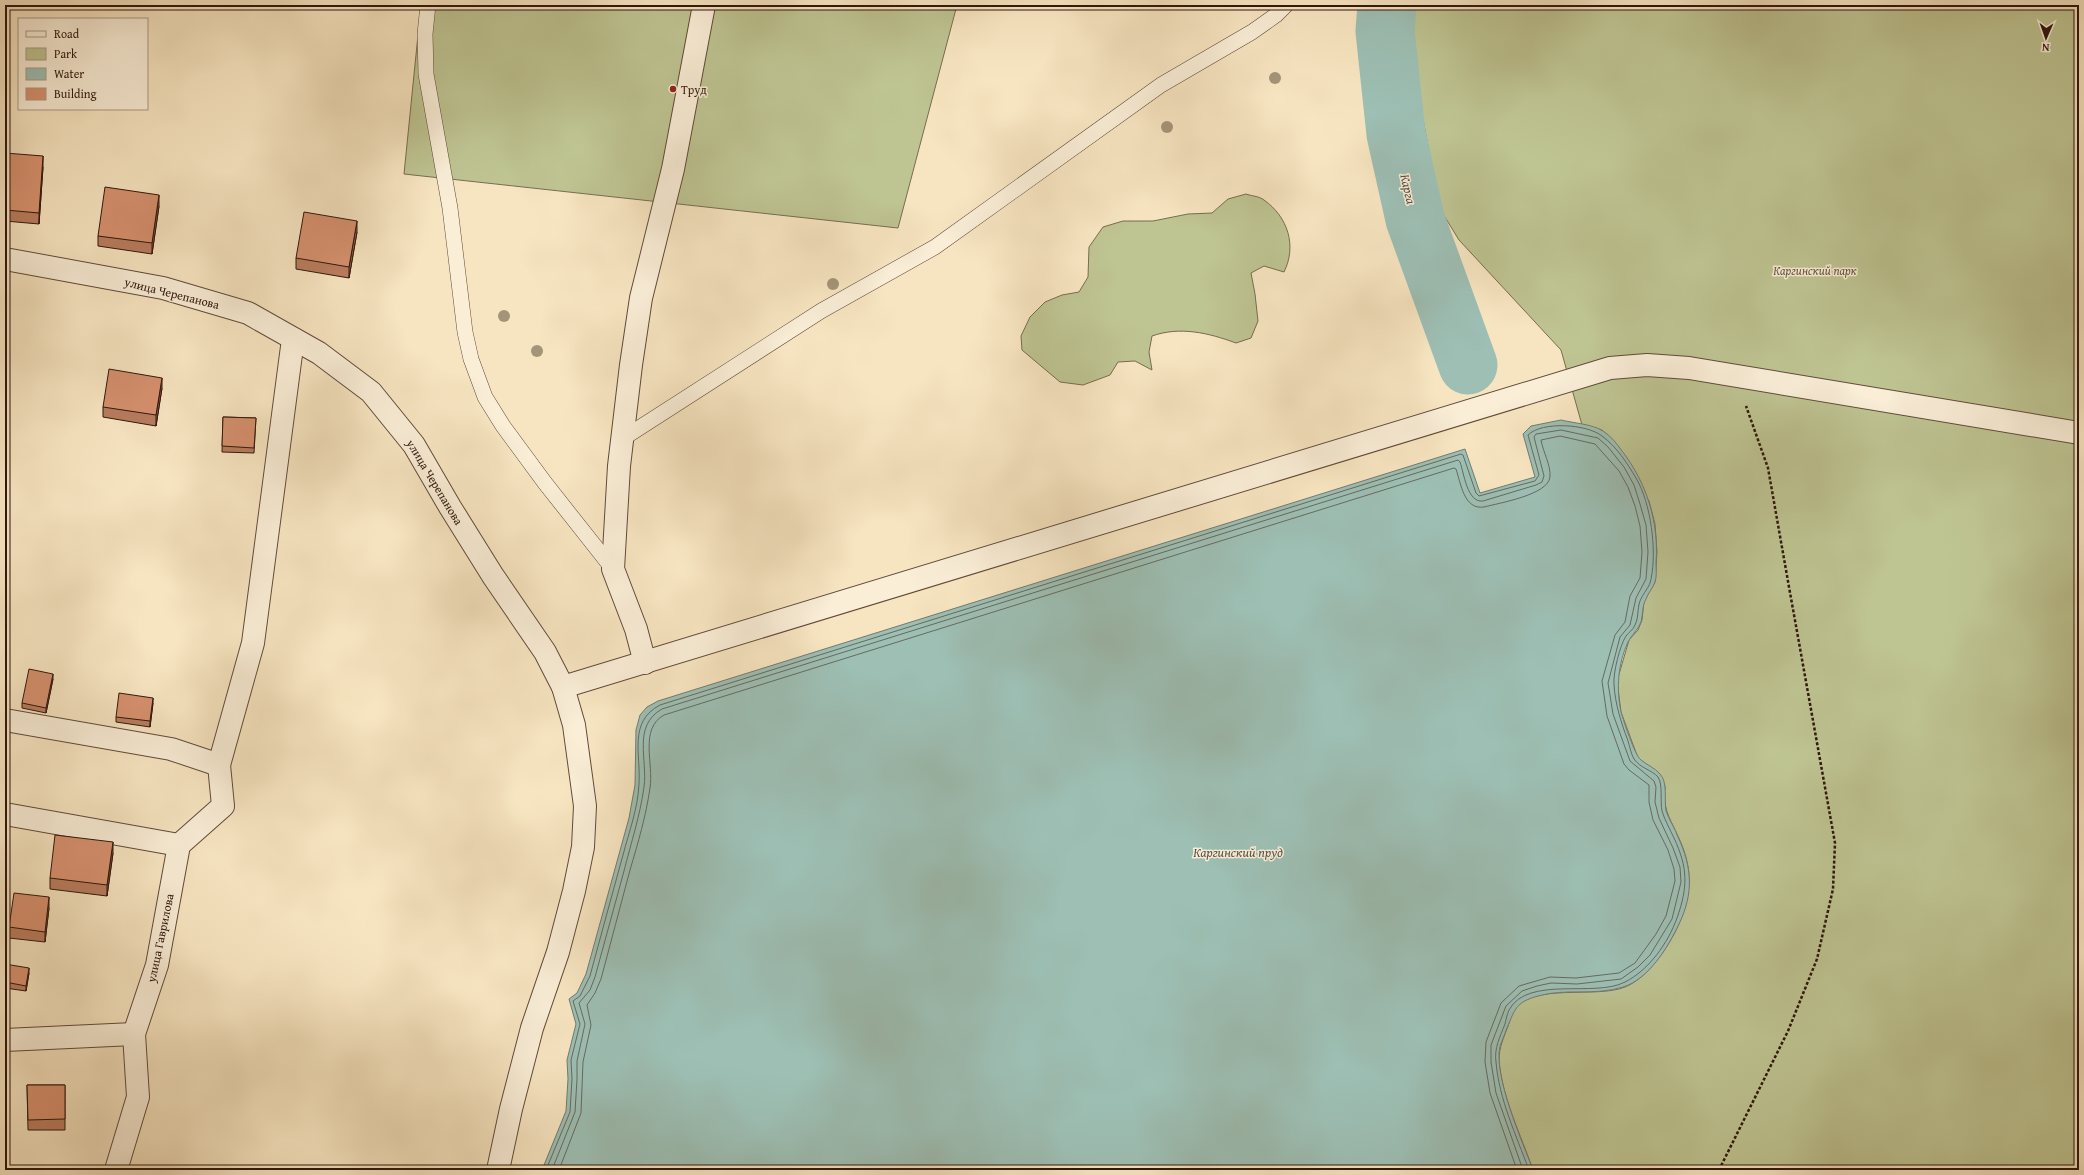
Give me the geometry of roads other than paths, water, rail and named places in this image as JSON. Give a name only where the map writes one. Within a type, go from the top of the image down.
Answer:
[{"type":"street","points":[[645,662],[636,629],[613,570],[622,439],[631,364],[642,298],[673,169],[704,5]]},
{"type":"street","name":"улица Черепанова","points":[[5,259],[163,288],[248,312],[293,339],[319,352],[371,392],[414,444],[462,526],[545,652],[563,687],[574,725],[585,806],[583,847],[574,891],[558,952],[532,1028],[511,1109],[498,1170]]},
{"type":"street","points":[[5,814],[179,845],[224,806],[219,765],[253,643],[293,339]]},
{"type":"street","points":[[563,687],[1610,368],[1647,365],[1689,368],[2079,433]]},
{"type":"street","points":[[5,720],[171,749],[219,765]]},
{"type":"street","name":"улица Гаврилова","points":[[116,1170],[138,1097],[134,1034],[157,965],[179,845]]},
{"type":"street","points":[[5,1040],[134,1034]]},
{"type":"lane","points":[[428,5],[425,34],[426,74],[450,208],[464,332],[471,360],[485,397],[503,426],[545,483],[613,570]]},
{"type":"lane","points":[[622,439],[821,311],[935,247],[1161,85],[1252,32],[1276,15],[1286,5]]},
{"type":"water","name":"Каргинский пруд","points":[[1561,420],[1599,429],[1611,438],[1631,463],[1645,490],[1650,504],[1655,533],[1656,578],[1643,607],[1641,622],[1628,642],[1622,659],[1618,685],[1619,703],[1632,745],[1638,757],[1658,772],[1664,782],[1665,807],[1683,848],[1688,870],[1689,891],[1684,913],[1669,942],[1657,961],[1641,977],[1632,983],[1612,990],[1591,992],[1559,992],[1531,998],[1517,1007],[1500,1046],[1499,1058],[1504,1090],[1533,1170],[542,1170],[566,1111],[568,1079],[567,1060],[576,1024],[569,999],[577,993],[586,974],[629,818],[635,785],[636,730],[640,715],[647,707],[658,701],[1465,449],[1480,493],[1535,477],[1523,434],[1531,426]]},
{"type":"waterway","name":"Карга","points":[[1387,5],[1385,31],[1396,134],[1415,219],[1468,365]]},
{"type":"place","name":"Труд","points":[[673,89]]},
{"type":"park label","name":"Каргинский парк","points":[[1815,270]]}]
